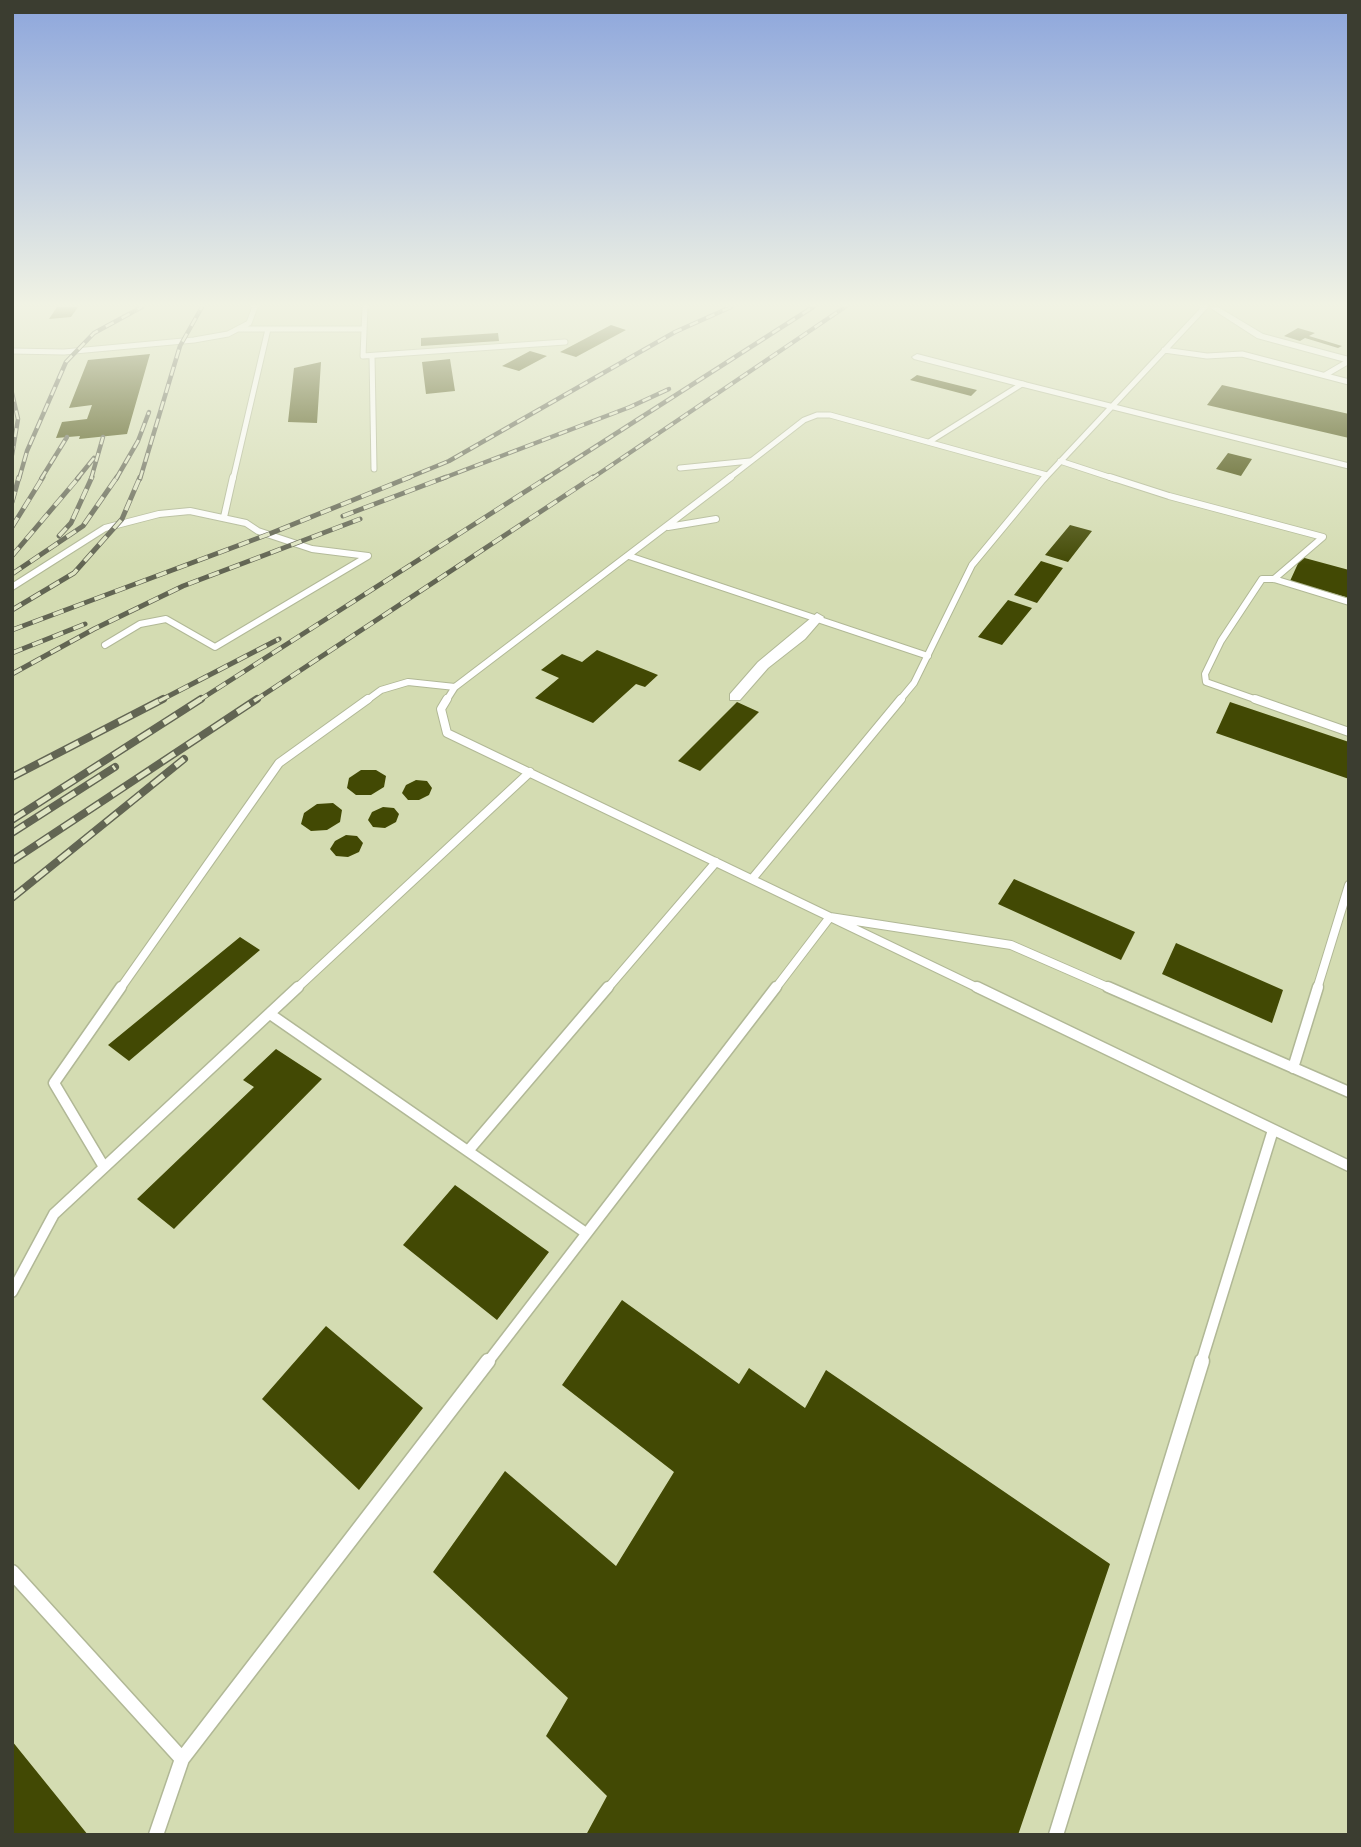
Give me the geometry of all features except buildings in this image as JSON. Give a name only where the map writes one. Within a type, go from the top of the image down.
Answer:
[{"type":"street","points":[[735,697],[763,665],[800,636],[817,617]]},
{"type":"lane","points":[[224,517],[253,393]]},
{"type":"lane","points":[[373,393],[374,469]]},
{"type":"lane","points":[[929,442],[1008,393]]},
{"type":"lane","points":[[1056,393],[1349,466]]},
{"type":"lane","points":[[752,879],[914,683],[972,565],[1047,475],[1124,393]]},
{"type":"lane","points":[[1047,475],[830,415],[817,415],[804,420],[455,687],[441,709],[447,733],[1349,1166]]},
{"type":"lane","points":[[680,468],[751,461]]},
{"type":"lane","points":[[1060,461],[1170,496],[1323,537],[1274,579]]},
{"type":"lane","points":[[12,587],[105,528],[159,514],[190,511],[224,517],[312,549],[368,556],[215,647],[166,619],[140,624],[105,645]]},
{"type":"lane","points":[[666,527],[716,519]]},
{"type":"lane","points":[[629,556],[928,656]]},
{"type":"lane","points":[[1349,602],[1274,579],[1262,579],[1205,674],[1206,682],[1349,732]]},
{"type":"lane","points":[[104,1167],[54,1083],[279,763],[381,690],[408,682],[455,687]]},
{"type":"lane","points":[[12,1292],[54,1214],[530,772]]},
{"type":"lane","points":[[467,1151],[716,862]]},
{"type":"lane","points":[[1293,1068],[1348,892]]},
{"type":"lane","points":[[830,917],[1011,945],[1349,1093]]},
{"type":"lane","points":[[156,1835],[182,1759],[830,917]]},
{"type":"lane","points":[[270,1014],[586,1234]]},
{"type":"lane","points":[[1056,1835],[1273,1130]]},
{"type":"lane","points":[[12,1572],[182,1759]]},
{"type":"shaded area","points":[[12,393],[1349,393],[1349,1835],[12,1835]]},
{"type":"railway","points":[[12,393],[18,419],[12,455]]},
{"type":"railway","points":[[19,479],[27,451],[52,393]]},
{"type":"railway","points":[[140,479],[166,393]]},
{"type":"railway","points":[[405,479],[449,461],[568,393]]},
{"type":"railway","points":[[441,479],[660,393]]},
{"type":"railway","points":[[545,479],[679,393]]},
{"type":"railway","points":[[591,479],[718,393]]},
{"type":"railway","points":[[116,479],[138,441],[149,412]]},
{"type":"railway","points":[[41,479],[67,437]]},
{"type":"railway","points":[[91,479],[103,437]]},
{"type":"railway","points":[[77,479],[94,458]]},
{"type":"railway","points":[[12,502],[19,477]]},
{"type":"railway","points":[[12,527],[43,477]]},
{"type":"railway","points":[[12,556],[79,477]]},
{"type":"railway","points":[[59,536],[71,523],[92,477]]},
{"type":"railway","points":[[12,574],[83,526],[117,477]]},
{"type":"railway","points":[[12,610],[74,573],[122,519],[140,477]]},
{"type":"railway","points":[[12,630],[269,534],[410,477]]},
{"type":"railway","points":[[343,516],[446,477]]},
{"type":"railway","points":[[198,701],[548,477]]},
{"type":"railway","points":[[254,701],[593,477]]},
{"type":"railway","points":[[12,674],[94,629],[183,586],[360,519]]},
{"type":"railway","points":[[12,653],[85,624]]},
{"type":"railway","points":[[159,701],[279,639]]},
{"type":"railway","points":[[12,777],[163,699]]},
{"type":"railway","points":[[12,820],[201,699]]},
{"type":"railway","points":[[12,861],[257,699]]},
{"type":"railway","points":[[12,898],[184,759]]},
{"type":"railway","points":[[12,833],[115,767]]}]
